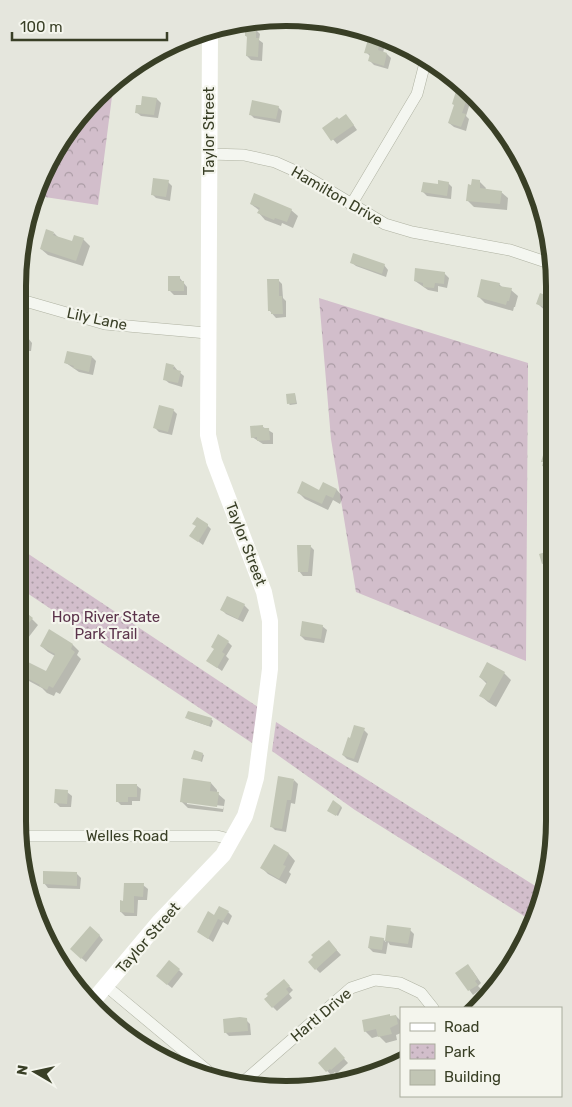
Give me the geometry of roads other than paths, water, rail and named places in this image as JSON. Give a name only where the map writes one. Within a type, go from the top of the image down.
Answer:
[{"type":"street","name":"Taylor Street","points":[[96,998],[160,921],[223,855],[233,840],[245,816],[256,778],[270,669],[270,621],[264,592],[214,461],[208,435],[210,38]]},
{"type":"street","points":[[351,204],[416,94],[424,66]]},
{"type":"street","name":"Hamilton Drive","points":[[209,154],[244,155],[275,162],[302,174],[385,224],[394,227],[510,250],[545,262]]},
{"type":"street","name":"Lily Lane","points":[[26,301],[105,324],[207,333]]},
{"type":"street","name":"Welles Road","points":[[27,836],[217,836],[233,840]]},
{"type":"street","name":"Hartl Drive","points":[[248,1078],[351,988],[375,980],[400,983],[421,993],[432,1007]]},
{"type":"street","points":[[106,986],[203,1067]]},
{"type":"park label","name":"Hop River State Park Trail","points":[[106,626]]}]
